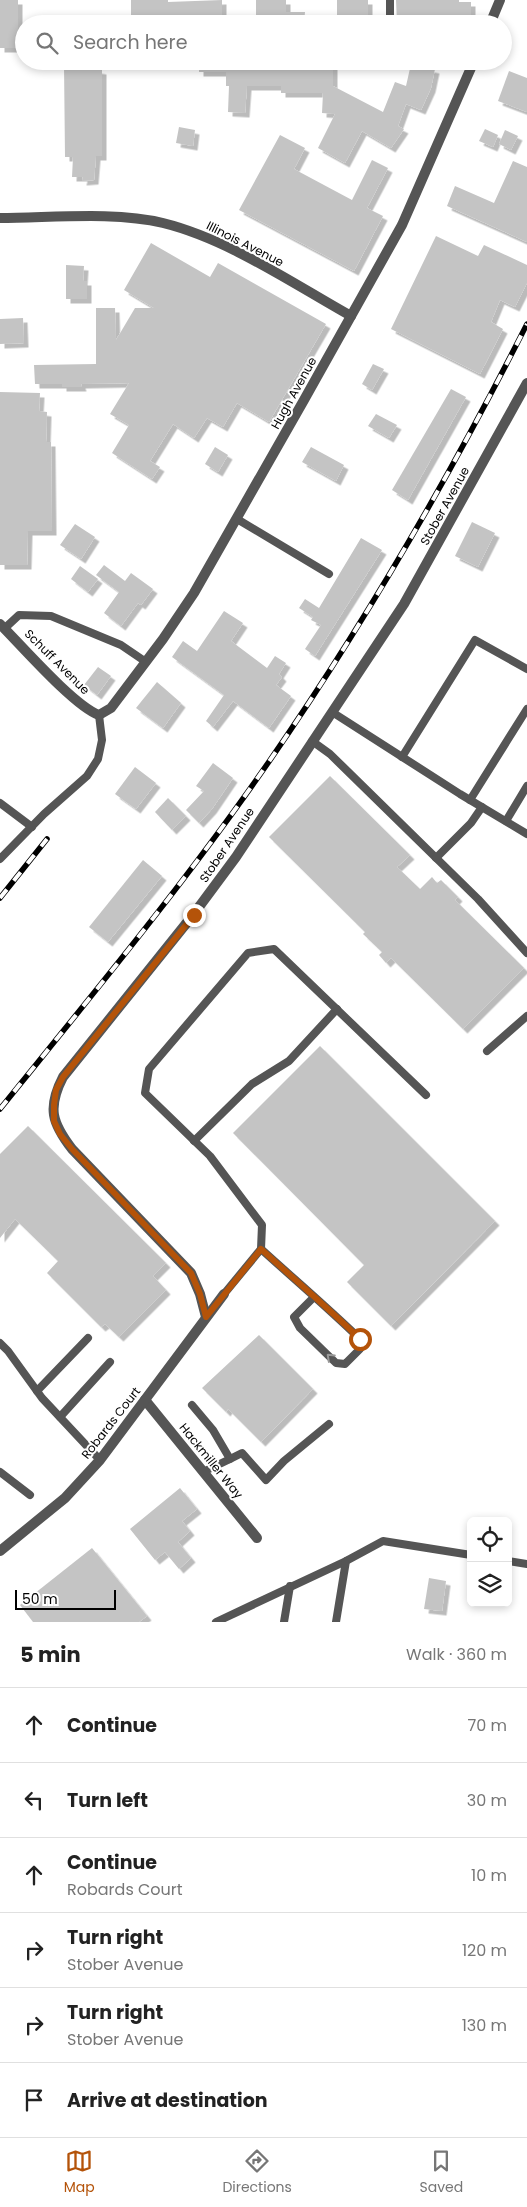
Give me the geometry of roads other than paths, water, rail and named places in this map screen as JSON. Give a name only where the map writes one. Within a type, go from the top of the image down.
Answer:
[{"type":"street","points":[[494,15],[500,0]]},
{"type":"street","name":"Hugh Avenue","points":[[99,715],[111,708],[146,662],[194,593],[237,519],[413,201],[470,70]]},
{"type":"street","name":"Illinois Avenue","points":[[0,218],[108,217],[162,222],[202,235],[350,316]]},
{"type":"street","name":"Stober Avenue","points":[[206,1317],[200,1294],[191,1273],[72,1149],[60,1134],[54,1121],[56,1090],[63,1077],[194,915],[236,857],[404,604],[527,383]]},
{"type":"street","name":"Schuff Avenue","points":[[2,626],[89,712],[99,715]]},
{"type":"street","name":"Robards Court","points":[[1,1549],[65,1498],[100,1460],[224,1294]]},
{"type":"street","name":"Hackmiller Way","points":[[145,1400],[256,1538]]},
{"type":"lane","points":[[390,0],[390,15]]},
{"type":"lane","points":[[237,519],[329,574]]},
{"type":"lane","points":[[2,626],[19,615],[51,616],[121,645],[146,662]]},
{"type":"lane","points":[[402,757],[476,640],[527,669]]},
{"type":"lane","points":[[470,800],[527,709]]},
{"type":"lane","points":[[332,712],[527,834]]},
{"type":"lane","points":[[0,859],[87,776],[98,759],[102,740],[99,715]]},
{"type":"lane","points":[[312,741],[330,754],[478,899],[527,953]]},
{"type":"lane","points":[[506,821],[527,786]]},
{"type":"lane","points":[[0,803],[32,827]]},
{"type":"lane","points":[[436,858],[471,823],[482,807]]},
{"type":"lane","points":[[224,1294],[261,1249],[262,1224],[210,1156],[145,1093],[149,1069],[248,953],[274,949],[426,1095]]},
{"type":"lane","points":[[194,1141],[252,1084],[289,1061],[337,1009]]},
{"type":"lane","points":[[487,1051],[527,1016]]},
{"type":"lane","points":[[261,1249],[324,1304],[360,1339],[360,1349],[345,1364],[336,1363],[300,1328],[294,1317],[314,1297]]},
{"type":"lane","points":[[37,1392],[88,1338]]},
{"type":"lane","points":[[0,1343],[8,1351],[37,1392],[100,1460]]},
{"type":"lane","points":[[60,1417],[110,1362]]},
{"type":"lane","points":[[192,1405],[214,1430],[230,1459]]},
{"type":"lane","points":[[203,1472],[242,1453],[266,1480],[284,1461],[330,1424]]},
{"type":"lane","points":[[0,1472],[30,1495]]},
{"type":"lane","points":[[216,1622],[346,1561],[383,1541],[467,1554]]},
{"type":"lane","points":[[336,1622],[346,1561]]},
{"type":"lane","points":[[512,1562],[527,1564]]},
{"type":"lane","points":[[284,1622],[290,1586]]},
{"type":"railway","points":[[0,1109],[204,852],[304,710],[339,657],[437,493],[527,324]]},
{"type":"railway","points":[[0,898],[47,839]]}]
